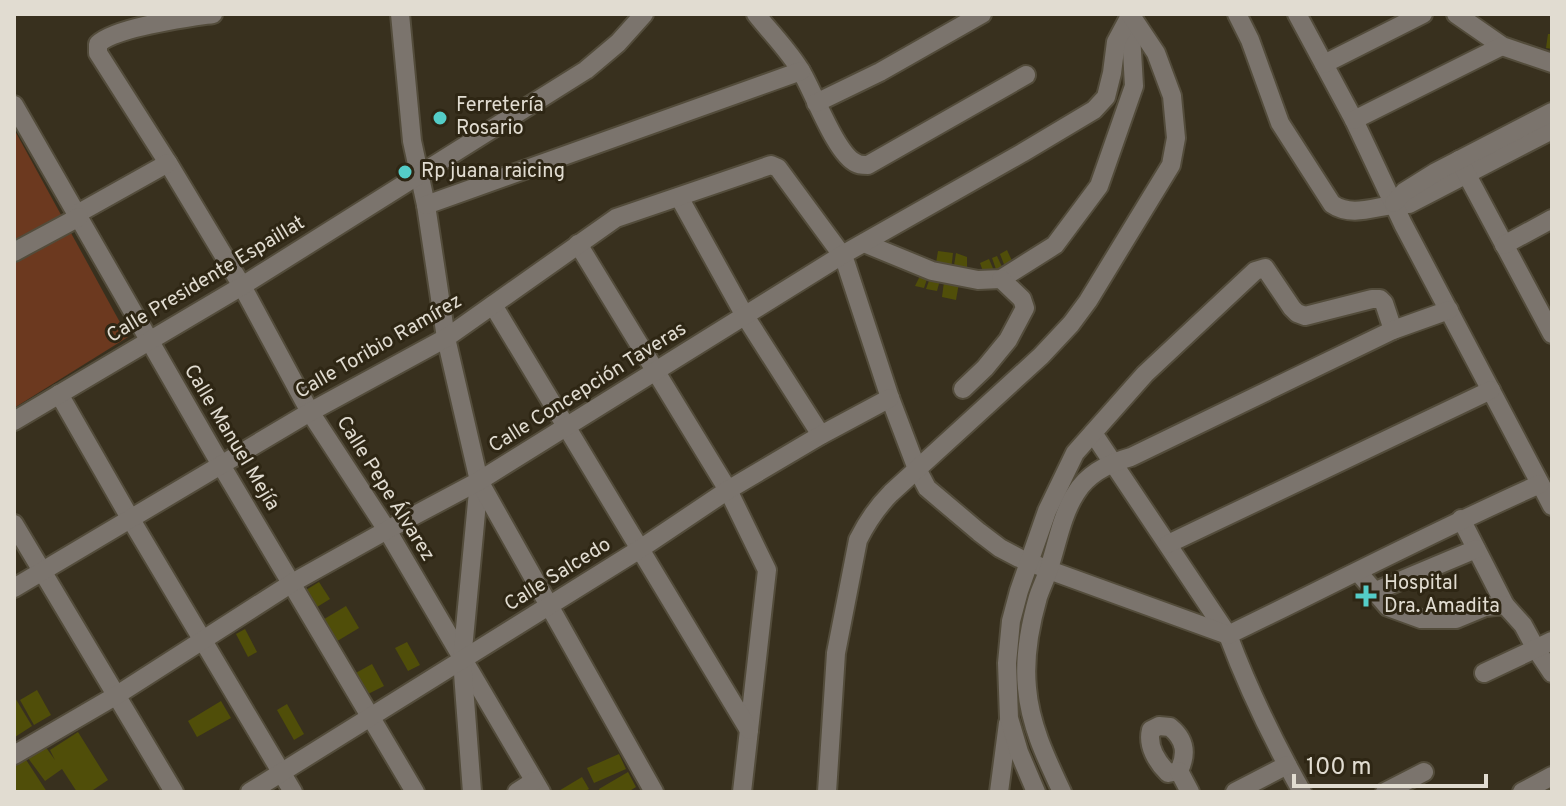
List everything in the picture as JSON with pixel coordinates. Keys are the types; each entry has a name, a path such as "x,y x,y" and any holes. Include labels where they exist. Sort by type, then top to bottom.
{"street":[{"name":"Calle Pepe Álvarez","path":"213,14 155,23 105,38 98,44 98,53 242,286 310,412 387,530 538,786"},
{"path":"400,14 412,141 426,205 446,338 479,481 654,792"},
{"name":"Calle Presidente Espaillat","path":"14,421 242,286 586,70 618,43 644,14"},
{"path":"756,14 801,71 842,150 854,163 868,165 1026,75"},
{"path":"816,103 880,72 982,14"},
{"path":"864,243 932,271 978,280 1001,279 1055,245 1099,186 1134,86 1130,14"},
{"path":"827,792 836,653 858,540 878,506 1041,356 1071,324 1171,165 1176,138 1172,96 1156,53 1130,14"},
{"name":"Calle Concepción Taveras","path":"14,755 117,695 292,583 479,481 842,255 1094,110 1106,97 1116,42 1130,14"},
{"path":"1237,14 1250,40 1280,123 1332,204 1341,211 1364,211 1394,203 1404,192 1552,130"},
{"path":"1297,14 1354,120 1403,224 1551,504"},
{"path":"1324,64 1423,14"},
{"path":"1456,14 1502,46 1552,63"},
{"path":"1354,120 1502,46"},
{"path":"426,205 801,71"},
{"name":"Calle Manuel Mejía","path":"14,105 221,465 415,792"},
{"path":"1463,167 1552,112"},
{"path":"14,252 168,163"},
{"name":"Calle Toribio Ramírez","path":"14,588 310,412 446,338 616,218 774,166 842,255"},
{"path":"1463,167 1552,334"},
{"path":"679,197 745,316 821,435"},
{"path":"1504,245 1552,219"},
{"path":"578,244 728,490 767,570 742,792"},
{"path":"842,255 890,398 927,488 1000,548 1049,570 1228,635 1461,519 1540,484"},
{"path":"999,792 1009,718 1007,663 1011,621 1047,511 1070,461 1093,433 1145,374 1255,271 1265,268 1292,308 1305,316 1380,299 1393,330"},
{"path":"963,389 1008,340 1025,308 1022,299 1001,279"},
{"path":"1534,297 1552,289"},
{"path":"493,305 749,730"},
{"path":"1062,792 1040,744 1032,717 1027,688 1027,656 1038,597 1067,510 1077,491 1092,474 1113,462 1131,457 1393,330 1449,310"},
{"path":"1168,544 1491,390"},
{"path":"59,394 293,792"},
{"name":"Calle Salcedo","path":"250,792 640,549 728,490 890,398"},
{"path":"1093,433 1228,635 1238,662 1302,792"},
{"path":"472,792 462,660 479,481"},
{"path":"1461,519 1505,605 1544,645 1552,673"},
{"path":"14,524 174,792"},
{"path":"1376,591 1476,549"},
{"path":"1358,572 1388,607 1421,619 1456,619 1485,607 1505,605"},
{"path":"1484,673 1544,645"},
{"path":"1009,718 1036,792"},
{"path":"1235,792 1287,765"},
{"path":"1179,771 1190,792"},
{"path":"1385,792 1424,772"},
{"path":"1522,792 1552,776"},
{"path":"517,792 538,786"}],"shaded area":[{"path":"14,129 128,337 14,408"}],"building":[{"path":"1548,34 1552,34 1552,49 1546,48"},
{"path":"1007,250 1013,263 1005,267 1000,254"},
{"path":"938,251 953,253 951,270 935,269"},
{"path":"956,253 967,257 967,273 953,272"},
{"path":"997,256 1003,269 997,272 992,258"},
{"path":"989,259 995,273 985,277 980,263"},
{"path":"920,276 927,279 924,288 915,286"},
{"path":"930,278 940,280 937,291 926,289"},
{"path":"944,282 959,283 956,300 942,297"},
{"path":"319,582 330,599 317,607 306,590"},
{"path":"346,606 359,628 334,643 321,621"},
{"path":"245,629 257,652 248,657 236,634"},
{"path":"407,642 420,665 408,671 395,648"},
{"path":"372,664 384,686 366,695 354,674"},
{"path":"37,690 51,715 34,725 20,700"},
{"path":"14,696 32,726 15,737 14,735"},
{"path":"221,701 231,718 197,737 188,721"},
{"path":"287,704 304,734 294,740 277,710"},
{"path":"78,732 108,780 90,792 77,792 62,769 45,781 25,754 42,742 55,760 50,750"},
{"path":"21,752 47,792 14,792 14,756"},
{"path":"619,754 626,769 594,783 587,768"},
{"path":"628,772 636,787 628,792 600,792 599,789"},
{"path":"582,777 589,789 584,792 557,792"}],"place":[{"name":"Ferretería Rosario","path":"440,118"},
{"name":"Rp juana raicing","path":"405,172"},
{"name":"Hospital Dra. Amadita","path":"1366,596"}]}
